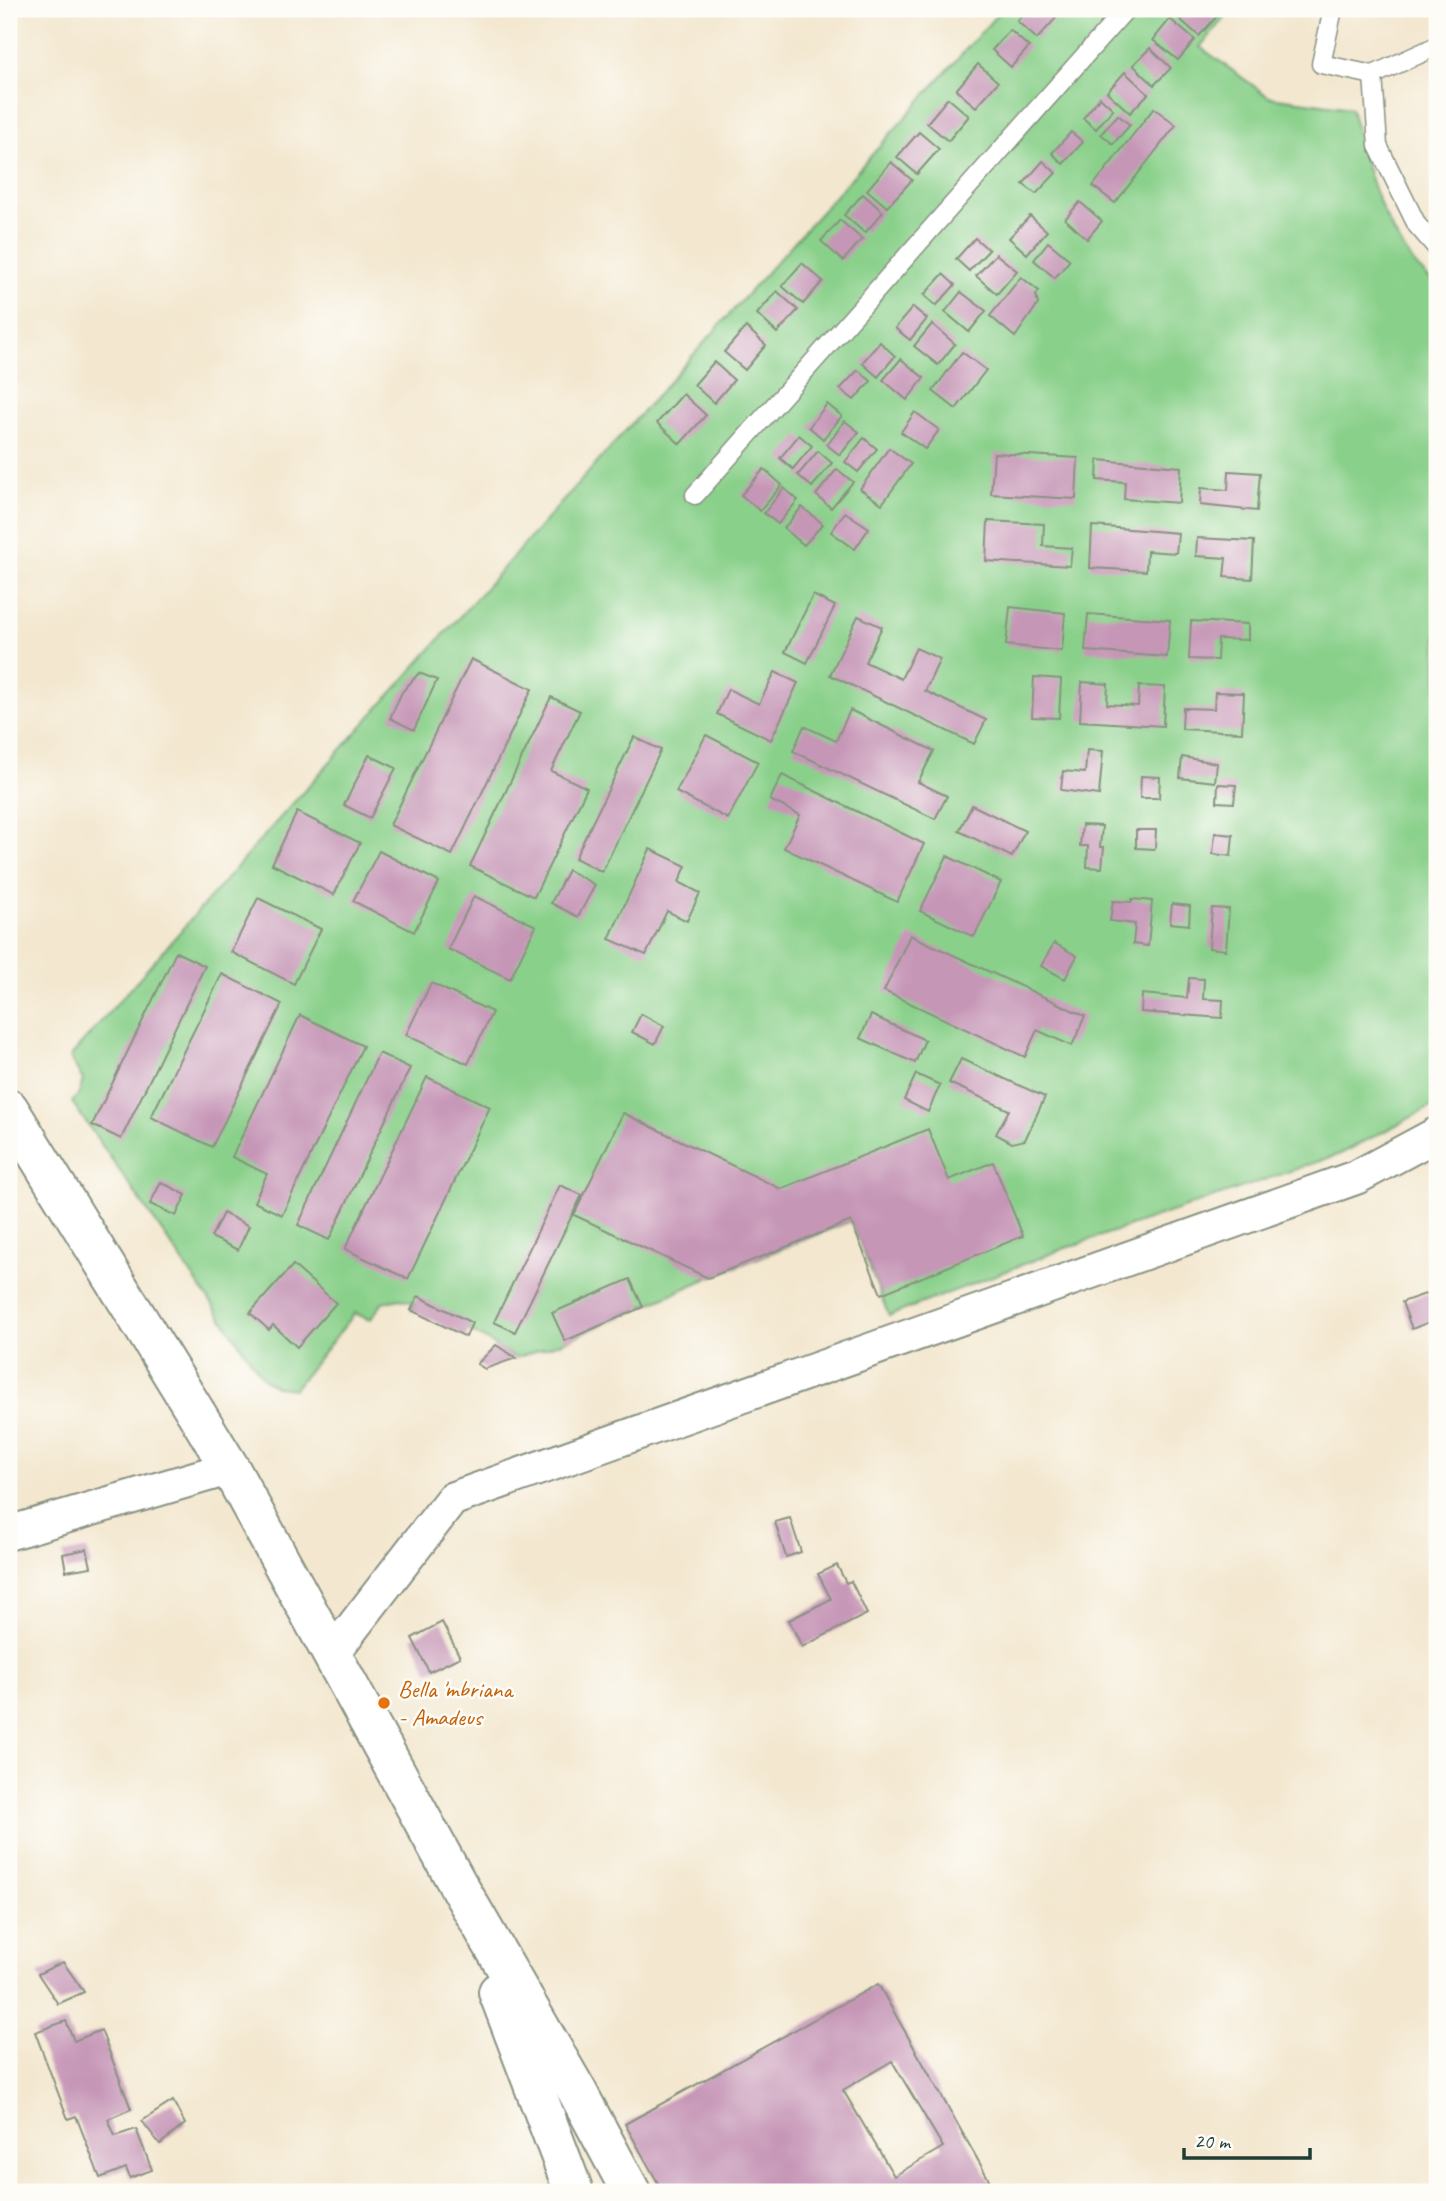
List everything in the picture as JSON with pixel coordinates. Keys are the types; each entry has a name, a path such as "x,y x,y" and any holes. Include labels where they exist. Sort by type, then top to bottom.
{"main road":[{"path":"9,1109 230,1468 458,1885 577,2091 631,2192"},
{"path":"458,1885 574,2192"}],"street":[{"path":"331,1654 452,1499 1357,1177 1437,1134"},
{"path":"9,1533 230,1468"}],"lane":[{"path":"695,495 1126,9"},
{"path":"1333,9 1321,64 1373,75 1437,46"},
{"path":"1373,75 1378,146 1418,225 1437,248"}],"green space":[{"path":"1002,9 1232,9 1200,47 1269,97 1351,108 1367,169 1391,228 1414,263 1437,286 1437,1104 1340,1154 1063,1249 889,1316 851,1221 708,1278 565,1341 516,1358 469,1330 411,1310 414,1303 401,1299 383,1302 370,1320 355,1313 294,1389 277,1387 264,1379 72,1102 79,1094 83,1080 70,1057"}],"building":[{"path":"1028,9 1044,9 1056,18 1037,39 1017,21"},
{"path":"1179,9 1211,9 1218,15 1199,36 1174,14"},
{"path":"1170,19 1195,40 1178,60 1153,40"},
{"path":"1010,30 1029,47 1011,67 992,50"},
{"path":"1150,48 1171,68 1154,85 1133,65"},
{"path":"978,64 998,82 976,107 956,90"},
{"path":"1125,72 1148,94 1130,113 1107,92"},
{"path":"1100,97 1113,109 1096,129 1083,118"},
{"path":"948,98 969,116 948,141 927,123"},
{"path":"1154,108 1176,125 1115,203 1093,186"},
{"path":"1118,115 1130,125 1113,144 1101,134"},
{"path":"919,132 939,149 917,174 897,157"},
{"path":"1071,132 1083,142 1063,164 1052,153"},
{"path":"1043,161 1056,173 1036,194 1023,184"},
{"path":"891,162 912,180 887,207 867,190"},
{"path":"863,194 883,212 865,233 844,215"},
{"path":"1080,202 1102,221 1087,239 1065,219"},
{"path":"1030,216 1047,231 1027,254 1009,238"},
{"path":"840,220 862,239 843,261 821,241"},
{"path":"975,238 989,250 969,271 956,259"},
{"path":"1048,242 1070,260 1055,278 1034,260"},
{"path":"996,254 1017,271 997,294 976,276"},
{"path":"802,263 823,281 803,304 782,286"},
{"path":"943,274 955,285 936,306 924,295"},
{"path":"1021,277 1039,291 1036,295 1038,304 1015,337 990,316"},
{"path":"777,291 798,310 777,333 757,314"},
{"path":"961,292 986,311 969,332 945,312"},
{"path":"913,307 927,319 910,340 895,328"},
{"path":"932,324 955,344 938,365 914,346"},
{"path":"746,327 766,345 745,370 724,352"},
{"path":"880,342 895,356 878,377 862,363"},
{"path":"962,352 986,370 956,409 933,391"},
{"path":"901,359 924,378 907,400 883,380"},
{"path":"714,362 734,380 714,403 694,385"},
{"path":"858,370 871,381 854,400 840,389"},
{"path":"683,394 706,415 680,444 657,423"},
{"path":"827,404 842,416 823,439 809,427"},
{"path":"915,412 939,430 925,449 901,432"},
{"path":"845,421 859,432 840,455 827,445"},
{"path":"799,435 812,446 793,469 780,458"},
{"path":"864,438 877,449 858,472 845,462"},
{"path":"889,448 911,464 882,504 860,489"},
{"path":"818,451 832,463 812,487 798,475"},
{"path":"994,453 1078,458 1076,499 991,494"},
{"path":"1098,460 1181,467 1179,503 1124,499 1125,482 1097,480"},
{"path":"764,469 782,485 760,511 741,495"},
{"path":"837,469 853,482 831,508 816,495"},
{"path":"1229,471 1260,473 1257,511 1200,505 1201,488 1228,490"},
{"path":"784,488 798,500 778,524 764,513"},
{"path":"802,507 823,524 804,545 784,528"},
{"path":"845,512 869,528 855,549 831,532"},
{"path":"988,521 1044,524 1043,546 1072,548 1070,566 986,561"},
{"path":"1092,526 1178,533 1176,553 1147,551 1146,571 1090,568"},
{"path":"1197,538 1254,541 1252,579 1224,577 1226,558 1196,556"},
{"path":"813,595 835,606 807,663 785,652"},
{"path":"1010,607 1065,613 1062,651 1006,645"},
{"path":"1088,614 1170,620 1167,657 1085,651"},
{"path":"858,616 882,627 865,662 901,679 916,648 940,659 925,691 986,720 974,744 830,675"},
{"path":"1191,621 1248,624 1248,640 1218,639 1217,660 1189,659"},
{"path":"471,659 532,689 452,855 390,825"},
{"path":"775,672 798,683 771,740 717,714 728,689 759,704"},
{"path":"419,673 437,680 414,730 390,718 402,692"},
{"path":"1034,677 1061,679 1059,718 1032,717"},
{"path":"1082,682 1108,684 1107,704 1138,706 1139,686 1165,687 1163,726 1080,721"},
{"path":"1215,692 1244,693 1242,732 1182,729 1183,708 1214,709"},
{"path":"551,697 580,711 551,771 587,788 534,897 470,866"},
{"path":"850,710 934,751 918,782 947,796 935,819 793,751 804,726 836,741"},
{"path":"706,735 758,762 728,819 676,792"},
{"path":"634,737 661,750 602,872 575,858"},
{"path":"1087,750 1103,751 1099,795 1061,790 1063,771 1085,773"},
{"path":"369,755 396,768 370,818 344,805"},
{"path":"1182,757 1217,763 1215,782 1180,778"},
{"path":"782,775 924,844 897,902 784,848 800,815 770,800"},
{"path":"1141,776 1160,777 1159,798 1140,798"},
{"path":"1218,784 1236,785 1234,803 1217,802"},
{"path":"972,805 1025,831 1012,857 959,831"},
{"path":"297,812 360,843 334,895 272,864"},
{"path":"1082,825 1102,826 1102,868 1087,867 1088,846 1080,846"},
{"path":"1136,830 1156,830 1155,849 1136,848"},
{"path":"1215,833 1233,835 1231,856 1213,854"},
{"path":"650,849 686,866 679,882 700,893 687,921 667,911 646,955 609,939"},
{"path":"379,851 439,882 414,932 353,901"},
{"path":"947,856 1001,882 974,937 920,911"},
{"path":"568,870 595,885 578,917 551,903"},
{"path":"474,896 536,926 510,979 448,949"},
{"path":"258,898 321,929 294,984 231,952"},
{"path":"1132,899 1152,901 1148,946 1133,944 1135,924 1110,921 1113,901 1132,902"},
{"path":"1172,904 1190,906 1189,925 1170,923"},
{"path":"1212,908 1229,909 1226,950 1209,948"},
{"path":"910,935 1085,1016 1072,1046 1037,1030 1025,1057 884,991"},
{"path":"1054,943 1077,956 1065,979 1041,966"},
{"path":"176,952 205,966 121,1139 92,1125"},
{"path":"222,974 282,1004 212,1147 151,1117"},
{"path":"1189,978 1204,979 1203,999 1223,1000 1222,1018 1141,1012 1142,994 1187,998"},
{"path":"431,983 492,1012 468,1064 406,1035"},
{"path":"641,1014 664,1026 655,1044 632,1032"},
{"path":"300,1015 363,1046 282,1215 254,1202 267,1174 232,1157"},
{"path":"871,1015 925,1040 915,1063 860,1038"},
{"path":"379,1053 410,1068 329,1240 298,1225"},
{"path":"961,1059 1045,1097 1025,1140 1012,1143 996,1134 1009,1110 949,1083"},
{"path":"916,1074 940,1085 928,1112 904,1100"},
{"path":"427,1077 490,1107 408,1279 345,1249"},
{"path":"623,1113 781,1189 928,1129 949,1180 993,1162 1023,1236 881,1294 851,1221 708,1278 574,1215"},
{"path":"161,1182 186,1195 176,1216 150,1204"},
{"path":"560,1185 582,1195 515,1332 494,1322"},
{"path":"223,1213 249,1226 238,1250 211,1237"},
{"path":"293,1265 336,1303 297,1347 273,1325 269,1330 250,1313"},
{"path":"630,1279 643,1307 565,1341 552,1313"},
{"path":"1428,1293 1437,1319 1412,1329 1402,1302"},
{"path":"418,1296 472,1323 466,1337 411,1310"},
{"path":"496,1345 516,1358 485,1369 477,1364"},
{"path":"790,1518 801,1552 786,1557 775,1522"},
{"path":"87,1549 91,1567 66,1571 63,1554"},
{"path":"837,1565 846,1583 851,1581 867,1614 802,1647 789,1620 831,1599 818,1574"},
{"path":"442,1622 460,1657 429,1672 412,1638"},
{"path":"63,1962 84,1992 58,2004 38,1974"},
{"path":"878,1984 996,2192 663,2192 625,2124","holes":["892,2061 943,2147 894,2176 843,2090"]},
{"path":"66,2021 74,2041 101,2030 131,2109 108,2119 115,2136 136,2129 152,2170 130,2178 126,2168 100,2178 76,2116 68,2119 35,2032"},
{"path":"173,2101 185,2124 160,2144 142,2121"}],"place":[{"name":"Bella 'mbriana - Amadeus","path":"384,1703"}]}
